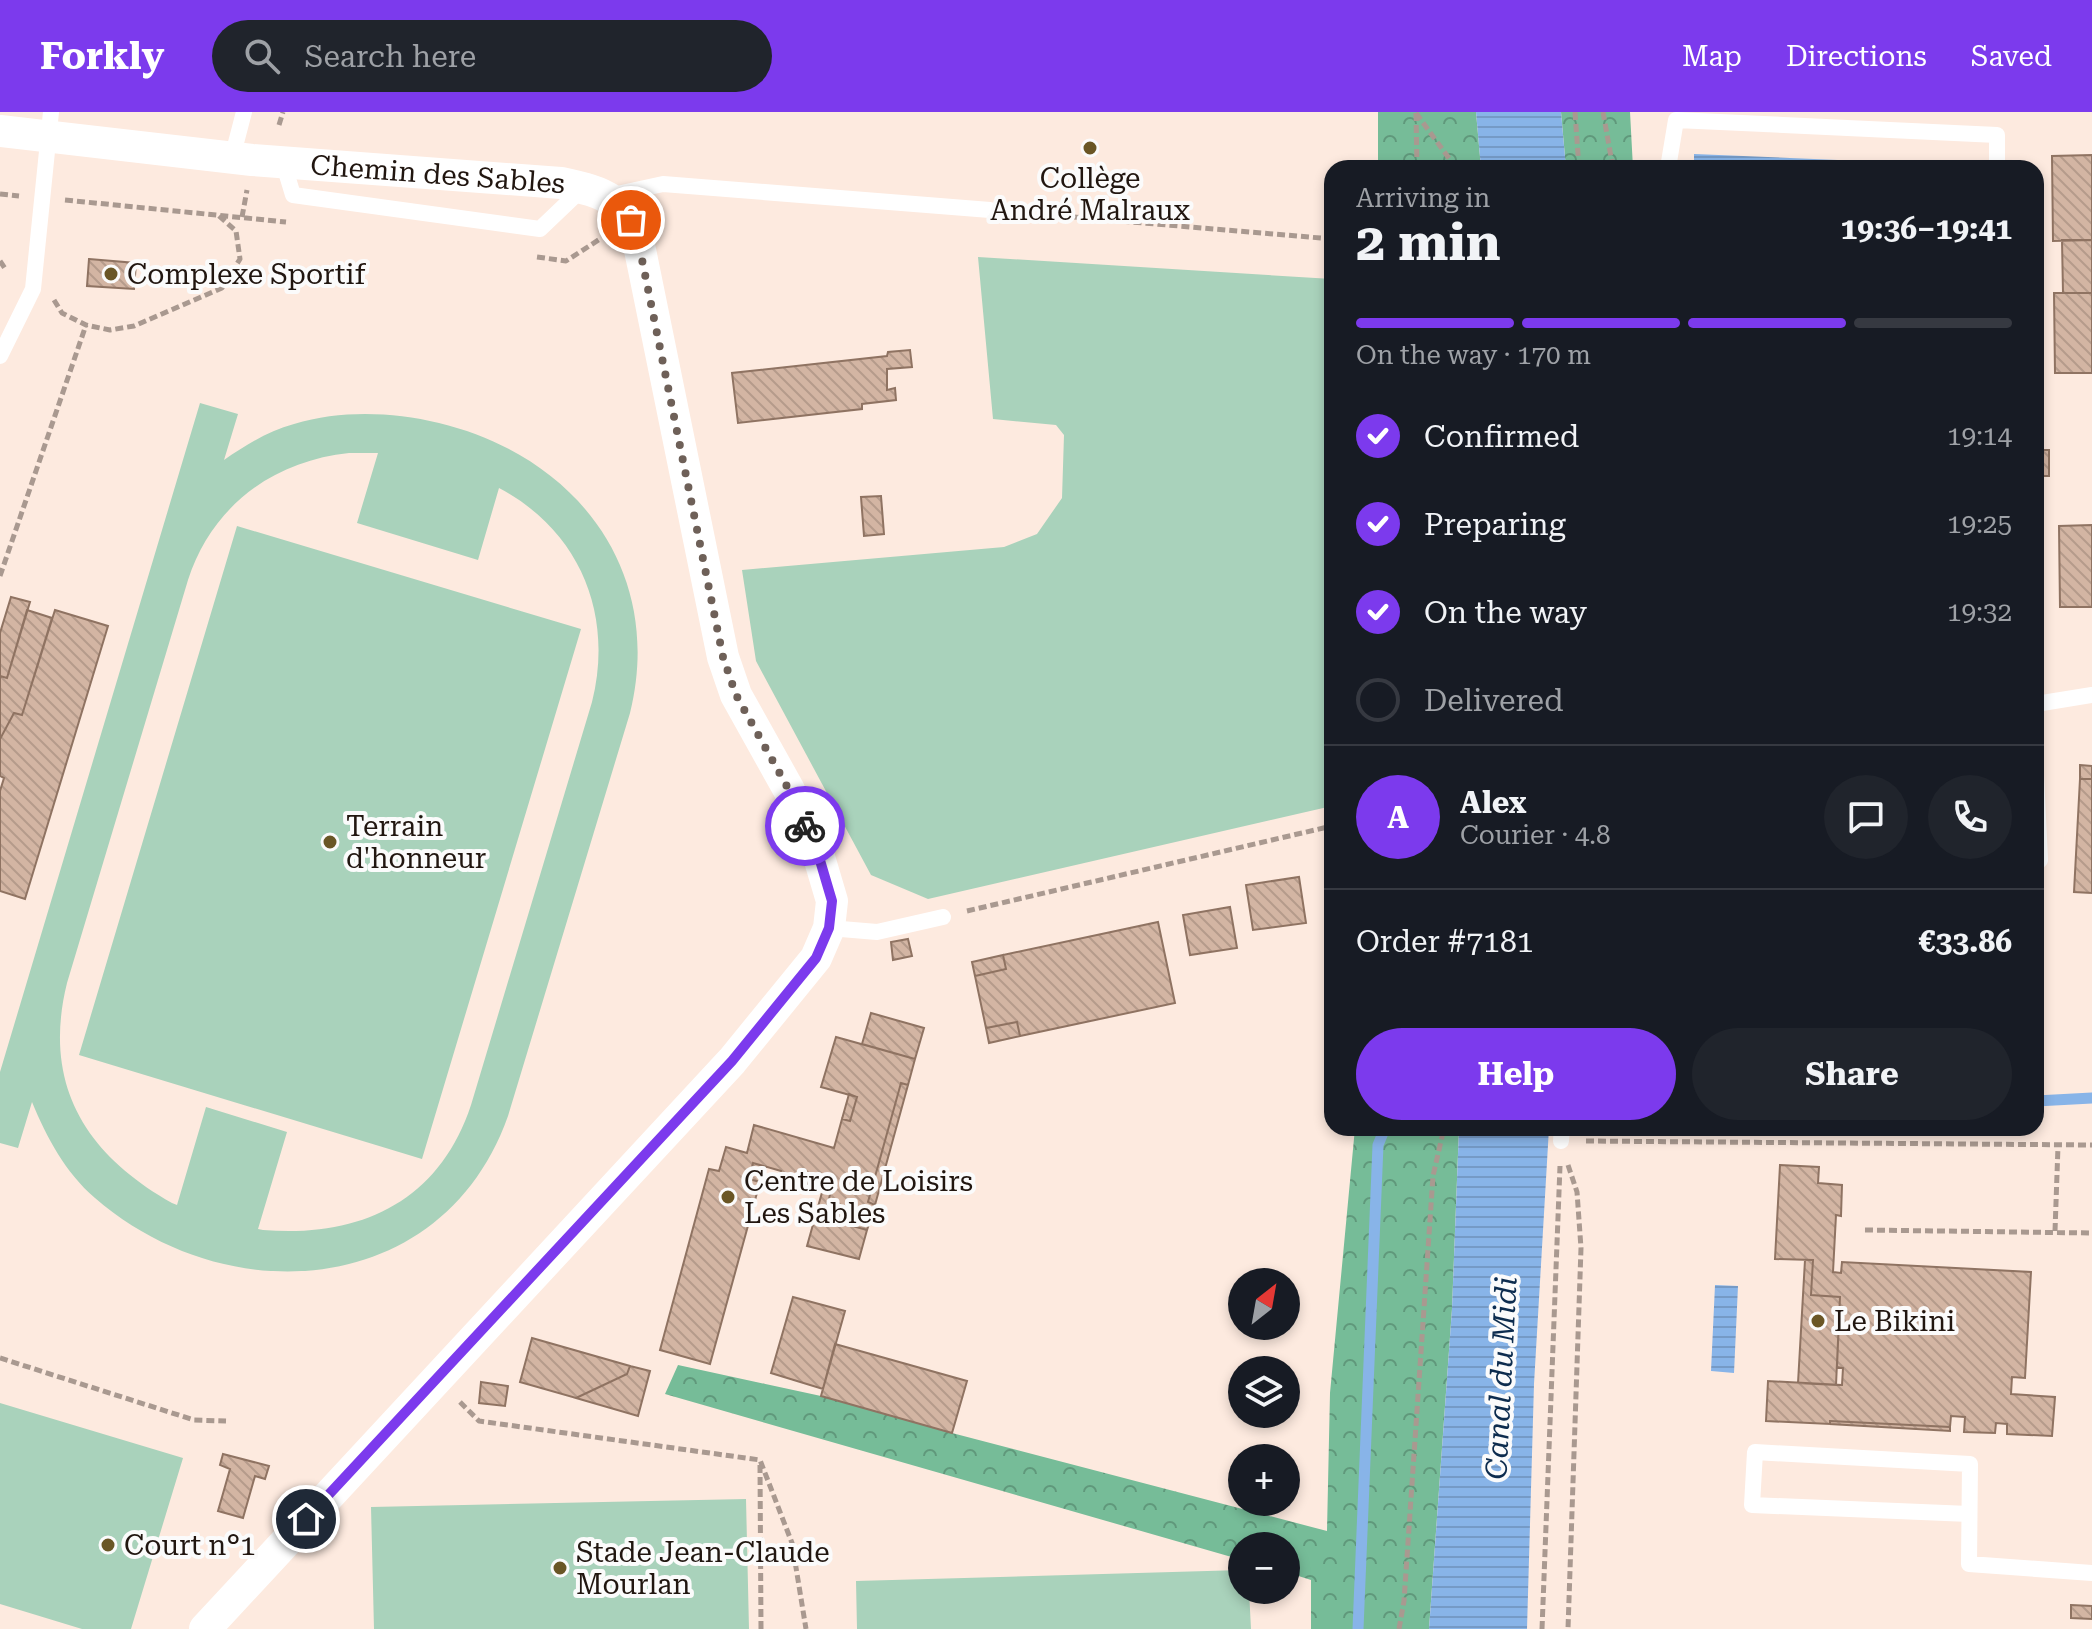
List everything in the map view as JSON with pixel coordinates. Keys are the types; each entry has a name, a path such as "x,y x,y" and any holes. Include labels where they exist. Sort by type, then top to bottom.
{"street":[{"name":"Chemin des Sables","path":"0,131 41,124 81,140 232,158 498,176 561,183 595,192"},
{"path":"205,1629 446,1371 536,1284 674,1133 730,1046 816,958 829,928 832,901 819,857 786,802 736,695 723,657 639,245 631,220 618,205 595,192"}],"lane":[{"path":"232,158 244,112"},
{"path":"1669,160 1676,120 1997,135 1997,160"},
{"path":"0,356 33,289 41,124"},
{"path":"283,162 293,195 540,229 595,192 663,184 990,210"},
{"path":"2044,703 2092,695"},
{"path":"829,928 877,932 943,917"},
{"path":"1969,1514 1752,1505 1755,1452 1970,1464 1969,1564 2092,1573"}],"path":[{"path":"279,125 283,112"},
{"path":"1575,112 1578,160"},
{"path":"1603,112 1612,160"},
{"path":"1416,113 1417,160"},
{"path":"1416,113 1450,160"},
{"path":"59,203 60,188"},
{"path":"0,194 24,196"},
{"path":"990,210 1324,238"},
{"path":"51,294 62,313 86,325 110,330 134,326 222,288 240,259 236,231 217,214"},
{"path":"0,261 6,270"},
{"path":"0,576 86,325"},
{"path":"943,917 1324,828"},
{"path":"1399,1629 1404,1601 1433,1176 1442,1136"},
{"path":"1542,1629 1562,1136"},
{"path":"1563,1136 1577,1192 1581,1248 1568,1629"},
{"path":"1645,1136 2092,1145"},
{"path":"2055,1231 2058,1146"},
{"path":"1865,1230 2092,1233"},
{"path":"0,1358 194,1420 226,1421"},
{"path":"446,1371 456,1399 479,1421 760,1460"},
{"path":"760,1460 761,1629"},
{"path":"760,1460 792,1543 806,1629"}],"green space":[{"path":"1378,112 1476,112 1480,160 1378,160"},
{"path":"1561,112 1630,112 1633,160 1565,160"},
{"path":"978,257 1324,279 1324,808 928,899 871,875 756,661 742,570 1004,547 1037,534 1062,498 1064,435 1056,425 993,419"},
{"path":"200,403 238,414 224,460 266,435 294,424 330,416 385,415 439,423 488,439 532,462 569,492 599,527 621,568 634,612 637,661 630,713 508,1116 477,1176 435,1221 385,1252 328,1268 268,1271 207,1260 149,1235 95,1198 58,1154 32,1102 18,1148 0,1143 0,1072","holes":["349,453 378,453 357,523 478,560 499,488 527,506 551,527 570,551 594,607 598,669 592,702 471,1105 457,1139 439,1167 417,1189 391,1207 363,1220 332,1227 298,1231 263,1230 258,1229 287,1132 206,1107 177,1205 172,1203 141,1184 115,1162 94,1138 78,1112 66,1084 61,1053 61,1019 67,983 188,580 199,554 229,509 271,477 321,458"]},
{"name":"Terrain d'honneur","path":"237,526 581,629 422,1159 79,1055"},
{"path":"1354,1136 1459,1136 1452,1309 1429,1629 1311,1629 1311,1580 1300,1576 1300,1532 1228,1532 1228,1556 665,1394 678,1365 821,1396 1228,1505 1228,1516 1270,1516 1327,1531 1330,1393"},
{"path":"0,1403 183,1458 131,1629 82,1629 0,1604"},
{"name":"Stade Jean-Claude Mourlan","path":"746,1499 749,1629 374,1629 371,1507"},
{"path":"1228,1570 1228,1604 1250,1604 1251,1629 857,1629 856,1581"}],"water":[{"path":"1476,112 1561,112 1565,160 1480,160"},
{"path":"1694,154 1838,160 1694,160"},
{"name":"Canal du Midi","path":"1459,1136 1549,1136 1534,1384 1527,1629 1429,1629 1452,1309"},
{"path":"1715,1285 1738,1286 1734,1373 1711,1371"}],"building":[{"path":"2092,155 2092,240 2053,241 2052,156"},
{"path":"2062,240 2092,240 2092,293 2063,293"},
{"name":"Complexe Sportif","path":"89,259 136,263 134,289 87,286"},
{"path":"2054,293 2092,293 2092,373 2055,373"},
{"path":"910,350 912,367 887,369 887,390 895,388 896,400 862,404 862,409 738,423 732,373 887,356 888,352"},
{"path":"2044,450 2049,450 2049,476 2044,476"},
{"path":"881,496 884,534 864,536 861,497"},
{"path":"2092,525 2092,607 2060,607 2059,526"},
{"path":"11,597 30,602 7,678 0,676 0,633"},
{"path":"27,610 52,618 22,715 14,713 0,739 0,676 7,678"},
{"path":"55,610 108,626 25,899 0,891 0,791 4,778 0,776 0,739 14,713 22,715"},
{"path":"2080,765 2092,766 2092,779 2080,779"},
{"path":"2080,779 2092,779 2092,893 2074,892"},
{"path":"1299,877 1306,923 1253,930 1246,885"},
{"path":"1230,907 1237,948 1190,955 1183,915"},
{"path":"1158,922 1175,1003 1020,1036 1017,1022 986,1028 975,976 1006,969 1003,955"},
{"path":"908,939 912,956 893,960 891,942"},
{"path":"1003,955 1006,969 975,976 972,962"},
{"path":"871,1013 924,1028 915,1059 862,1044"},
{"path":"1017,1022 1020,1036 989,1043 986,1028"},
{"name":"Centre de Loisirs Les Sables","path":"836,1037 915,1059 908,1085 901,1083 868,1202 875,1205 867,1230 824,1218 831,1191 779,1176 781,1171 753,1163 749,1179 760,1182 710,1364 660,1350 709,1169 719,1171 726,1147 747,1153 754,1125 834,1148 842,1119 850,1121 857,1097 821,1087"},
{"path":"901,1083 908,1085 875,1205 868,1202"},
{"path":"849,1094 857,1097 850,1121 842,1119"},
{"path":"753,1163 763,1166 760,1182 749,1179"},
{"path":"1780,1165 1819,1167 1818,1183 1842,1185 1841,1216 1836,1215 1833,1272 1841,1273 1842,1262 2031,1272 2025,1378 2012,1377 2011,1394 2055,1397 2052,1436 2007,1434 2007,1424 1996,1423 1995,1433 1964,1432 1965,1417 1951,1416 1950,1427 1766,1421 1768,1381 1842,1385 1843,1368 1837,1367 1840,1297 1811,1295 1813,1260 1775,1259"},
{"path":"823,1189 831,1191 824,1218 867,1230 859,1259 807,1246"},
{"path":"1805,1260 1813,1260 1811,1295 1840,1297 1836,1385 1798,1383"},
{"path":"793,1297 845,1311 823,1389 771,1373"},
{"path":"532,1338 630,1366 627,1374 576,1398 520,1382"},
{"path":"835,1344 967,1381 952,1433 821,1396"},
{"path":"630,1366 650,1371 638,1416 576,1398 627,1374"},
{"path":"481,1382 508,1386 505,1406 479,1403"},
{"path":"1830,1421 1950,1427 1950,1431 1830,1424"},
{"path":"223,1454 269,1466 265,1479 255,1476 243,1518 218,1511 230,1469 220,1465"},
{"path":"2071,1605 2092,1606 2092,1619 2071,1618"}],"waterway":[{"path":"2044,1101 2092,1098"},
{"path":"1358,1629 1378,1145 1382,1136"}],"way so far":[{"path":"631,220 639,245 723,657 736,695 789,790 805,826"}],"place":[{"name":"Collège André Malraux","path":"1090,148"},
{"name":"Complexe Sportif","path":"111,274"},
{"name":"Terrain d'honneur","path":"330,842"},
{"name":"Centre de Loisirs Les Sables","path":"728,1197"},
{"name":"Le Bikini","path":"1818,1321"},
{"name":"Court n°1","path":"108,1545"},
{"name":"Stade Jean-Claude Mourlan","path":"560,1568"}],"route":[{"path":"306,1519 732,1061 816,958 829,928 832,901 819,857 805,826"}]}
